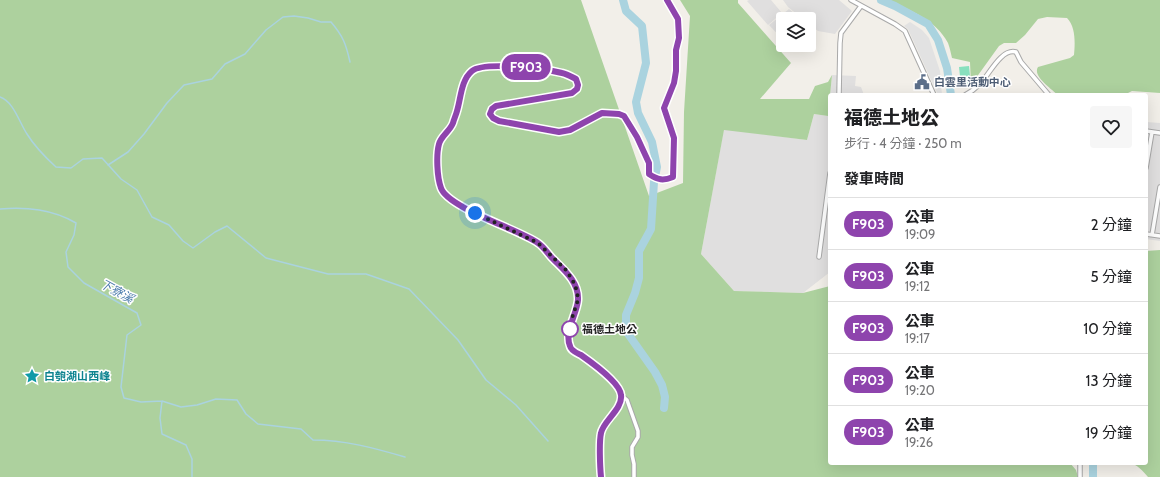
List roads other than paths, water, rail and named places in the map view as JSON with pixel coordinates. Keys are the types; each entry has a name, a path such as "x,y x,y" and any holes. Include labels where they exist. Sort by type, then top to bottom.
{"street":[{"path":"600,477 601,432 620,404 621,395 618,387 608,377 570,348 568,342 572,318 578,300 577,291 573,281 566,270 538,243 462,206 444,194 437,176 439,144 451,127 457,112 462,89 466,79 472,71 479,67 517,66 563,73 576,79 578,85 577,89 572,93 496,106 492,109 490,114 493,118 499,121 559,132 570,130 602,113 619,114 624,116 637,137 649,163 649,174 661,180 673,177 674,138 664,108 675,77 676,50 679,38 678,19 667,0"},
{"path":"851,0 896,24 905,31 933,93"},
{"path":"839,93 841,33 862,6"},
{"path":"969,93 981,83 1003,55 1012,51 1016,52 1021,62 1047,93"},
{"path":"1148,131 1160,133"},
{"path":"1148,156 1152,132"},
{"path":"1152,235 1160,187"},
{"path":"819,257 828,188"},
{"path":"1148,234 1160,236"},
{"path":"621,395 627,400 638,431 638,437 632,447 634,477"},
{"path":"1080,465 1080,477"}],"waterway":[{"path":"623,0 626,11 642,26 646,63 636,102 638,113 652,142 657,167 654,182 651,229 639,251 639,278 626,315 626,331 655,372 662,385 665,397 664,408"},
{"path":"881,0 928,24 938,40 947,68 951,93"},
{"path":"108,165 128,152 144,134 167,103 184,85 212,79 225,64 245,54 266,30 283,17 294,16 321,22 331,22 344,40 350,62"},
{"path":"0,97 9,103 33,143 56,167 71,168 83,159 102,158 121,179 137,190 152,217 169,225 183,241 193,248 215,232 227,226 266,258 328,274 366,274 409,289 458,340 486,380 516,405 548,441"},
{"name":"下寮溪","path":"0,209 20,208 39,210 67,218 76,223 74,235 66,252 68,267 84,283 137,313 141,325 127,335 121,387 124,398 141,402 162,401 181,407 197,405 216,399 237,400 246,414 258,424 301,429 313,440 348,443 405,457"},
{"name":"下寮溪","path":"162,401 160,418 162,434 186,445 192,459 192,477"},
{"path":"1093,465 1093,477"}],"place":[{"name":"白雲里活動中心","path":"922,82"},
{"name":"福德土地公","path":"570,329"},
{"name":"白匏湖山西峰","path":"32,376"}]}
